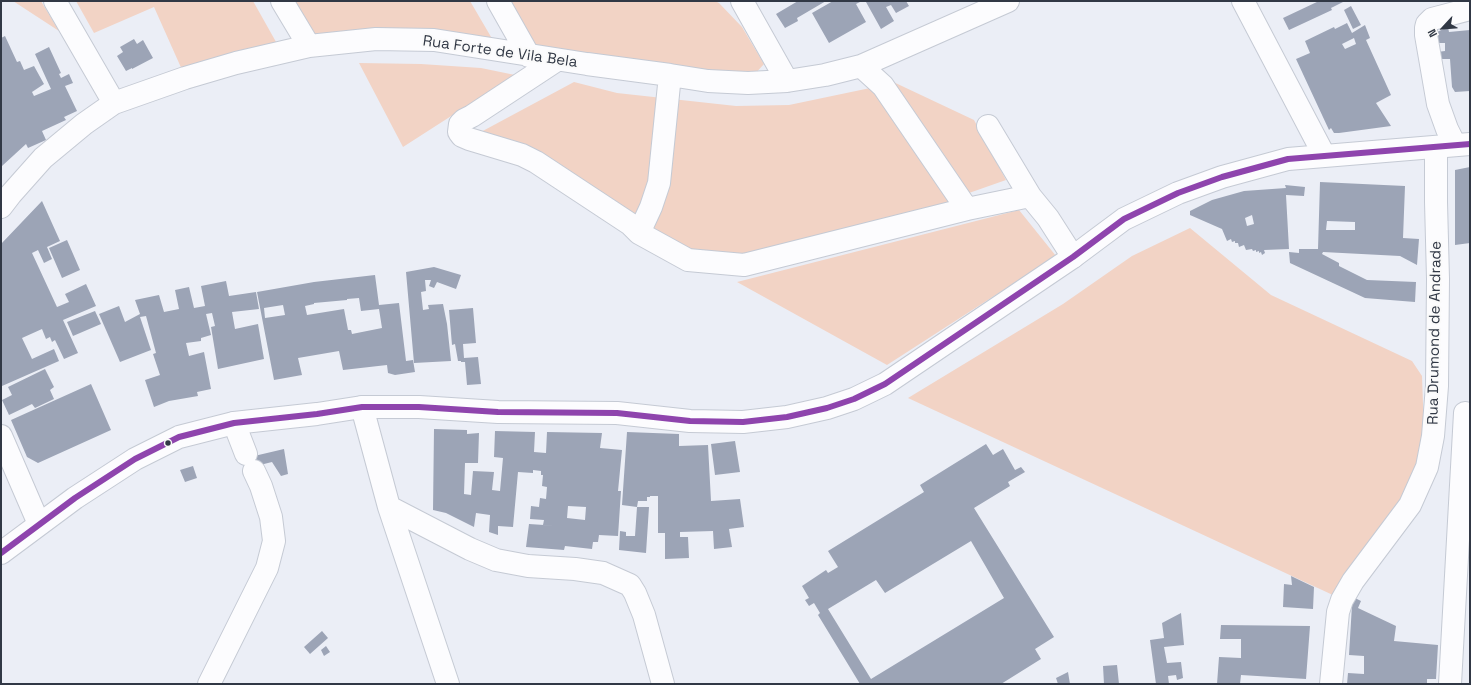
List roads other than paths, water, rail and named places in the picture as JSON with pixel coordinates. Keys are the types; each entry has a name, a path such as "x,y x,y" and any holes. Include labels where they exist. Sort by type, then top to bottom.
{"street":[{"path":"55,1 114,103"},
{"path":"282,1 309,46"},
{"path":"498,1 529,56"},
{"path":"742,1 787,81"},
{"path":"1243,1 1324,155"},
{"name":"Rua Forte de Vila Bela","path":"1,207 43,158 84,124 114,103 185,78 236,63 309,46 376,40 434,40 529,56 708,81 748,83 787,81 825,75 861,66 1000,3"},
{"path":"1,553 75,498 135,459 179,437 234,423 317,414 362,407 419,407 498,412 617,413 698,421 743,422 787,417 827,408 854,399 885,384 1073,258 1124,219 1178,193 1222,177 1288,159 1454,146 1438,104 1426,28 1427,24 1432,19 1470,9"},
{"path":"556,60 464,120 460,124 459,132 462,136 469,139 522,155 536,162 630,224 639,233 688,260 744,265 967,209 1030,196"},
{"path":"861,66 883,86 967,209"},
{"path":"639,233 651,207 659,183 670,75"},
{"path":"988,126 1030,196 1048,218 1073,258"},
{"name":"Rua Drumond de Andrade","path":"1331,684 1338,612 1342,600 1353,581 1410,504 1426,468 1433,436 1437,386 1438,279 1436,202 1454,146"},
{"path":"1437,386 1468,417 1450,684"},
{"path":"362,407 389,507 448,684"},
{"path":"209,684 266,568 274,541 271,517 261,486 234,423"},
{"path":"1,436 39,524"},
{"path":"389,507 470,549 496,560 528,566 575,569 603,573 630,585 644,615 663,684"}]}
